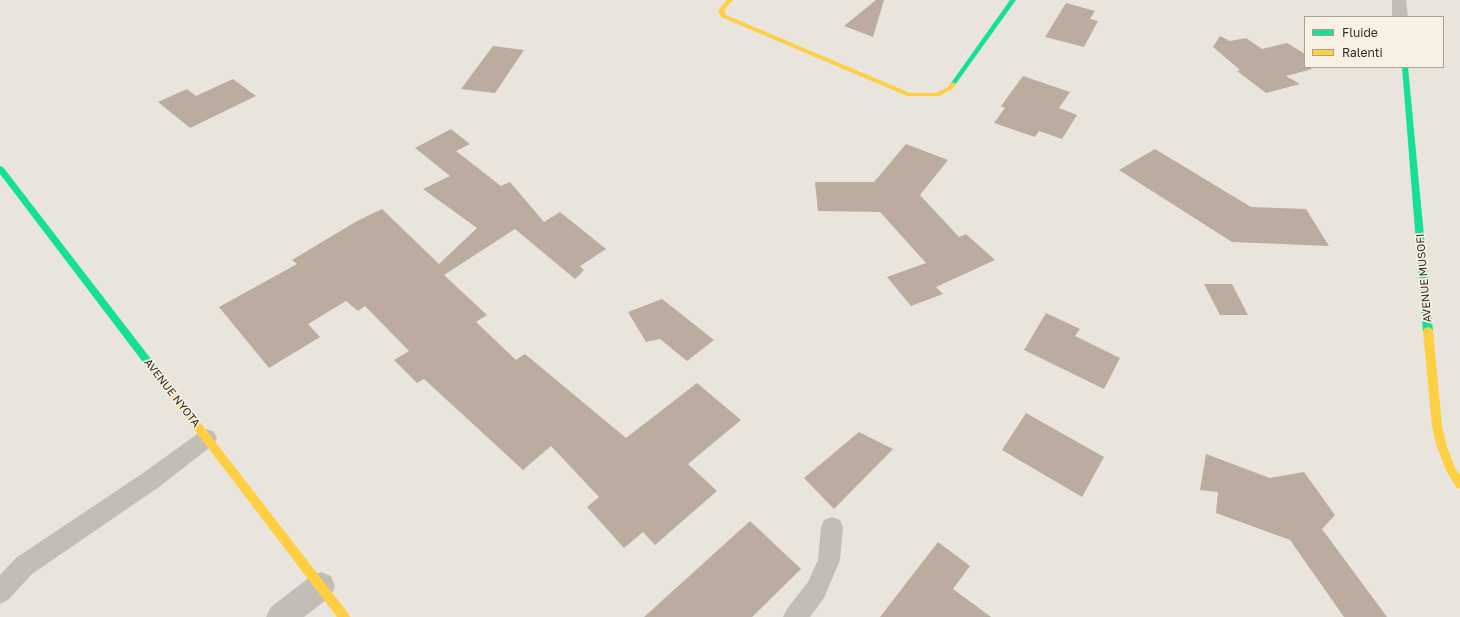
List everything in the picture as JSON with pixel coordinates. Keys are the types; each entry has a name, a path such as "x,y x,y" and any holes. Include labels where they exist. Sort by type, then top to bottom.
{"street":[{"path":"730,0 721,10 723,16 729,19 909,95 927,96 937,95 950,88 1013,0"},
{"path":"1399,0 1400,16"},
{"name":"AVENUE MUSOFI","path":"1405,68 1437,426 1441,444 1451,470 1460,484"},
{"name":"AVENUE NYOTA","path":"0,169 344,617"},
{"path":"281,617 321,586"}],"lane":[{"path":"0,592 24,566 151,480 207,438"},
{"path":"795,617 816,590 829,560 832,526"}],"building":[{"path":"876,0 884,0 873,37 844,26"},
{"path":"1066,3 1095,11 1090,19 1098,21 1084,47 1045,37"},
{"path":"1220,36 1230,41 1246,38 1262,49 1287,43 1304,53 1304,68 1312,69 1286,76 1300,84 1266,93 1237,71 1240,70 1213,47"},
{"path":"493,46 524,50 495,93 461,89"},
{"path":"1023,76 1070,92 1059,108 1077,115 1062,139 1039,131 1035,137 994,123 1005,108 1001,106"},
{"path":"233,79 256,96 190,128 158,102 187,89 196,96"},
{"path":"451,129 470,144 456,151 501,186 510,182 544,222 560,212 606,249 580,266 584,270 575,279 515,229 444,275 487,315 476,322 516,360 525,354 626,438 697,383 741,420 688,464 717,491 655,545 643,532 624,548 587,507 599,497 551,446 523,470 424,379 417,383 394,360 409,351 365,306 358,311 346,301 308,324 320,337 269,368 219,307 297,264 292,260 357,221 382,209 439,264 477,228 423,189 450,176 415,148"},
{"path":"906,144 948,160 920,195 959,237 966,234 995,260 936,287 943,294 911,306 887,277 926,263 880,212 818,211 815,182 874,182"},
{"path":"1155,149 1251,207 1306,209 1329,246 1232,242 1119,170"},
{"path":"1204,284 1232,284 1248,315 1220,315"},
{"path":"662,299 714,340 687,361 660,339 646,342 628,312"},
{"path":"1046,313 1080,329 1075,336 1120,358 1104,389 1024,350"},
{"path":"1026,413 1104,457 1082,497 1002,450"},
{"path":"859,432 893,449 834,509 804,478"},
{"path":"1206,454 1270,478 1304,472 1335,515 1322,529 1387,617 1344,617 1290,540 1216,513 1218,492 1200,490"},
{"path":"750,521 801,569 752,617 644,617"},
{"path":"938,542 970,566 953,589 991,617 880,617"}],"traffic: fast":[{"path":"953,84 1013,0"},
{"path":"1405,68 1428,331"},
{"path":"0,169 158,375"}],"traffic: slow":[{"path":"730,0 721,10 723,16 909,95 937,95 950,88 953,84"},
{"path":"1428,331 1437,426 1441,444 1451,470 1460,484"},
{"path":"158,375 344,617"}]}
